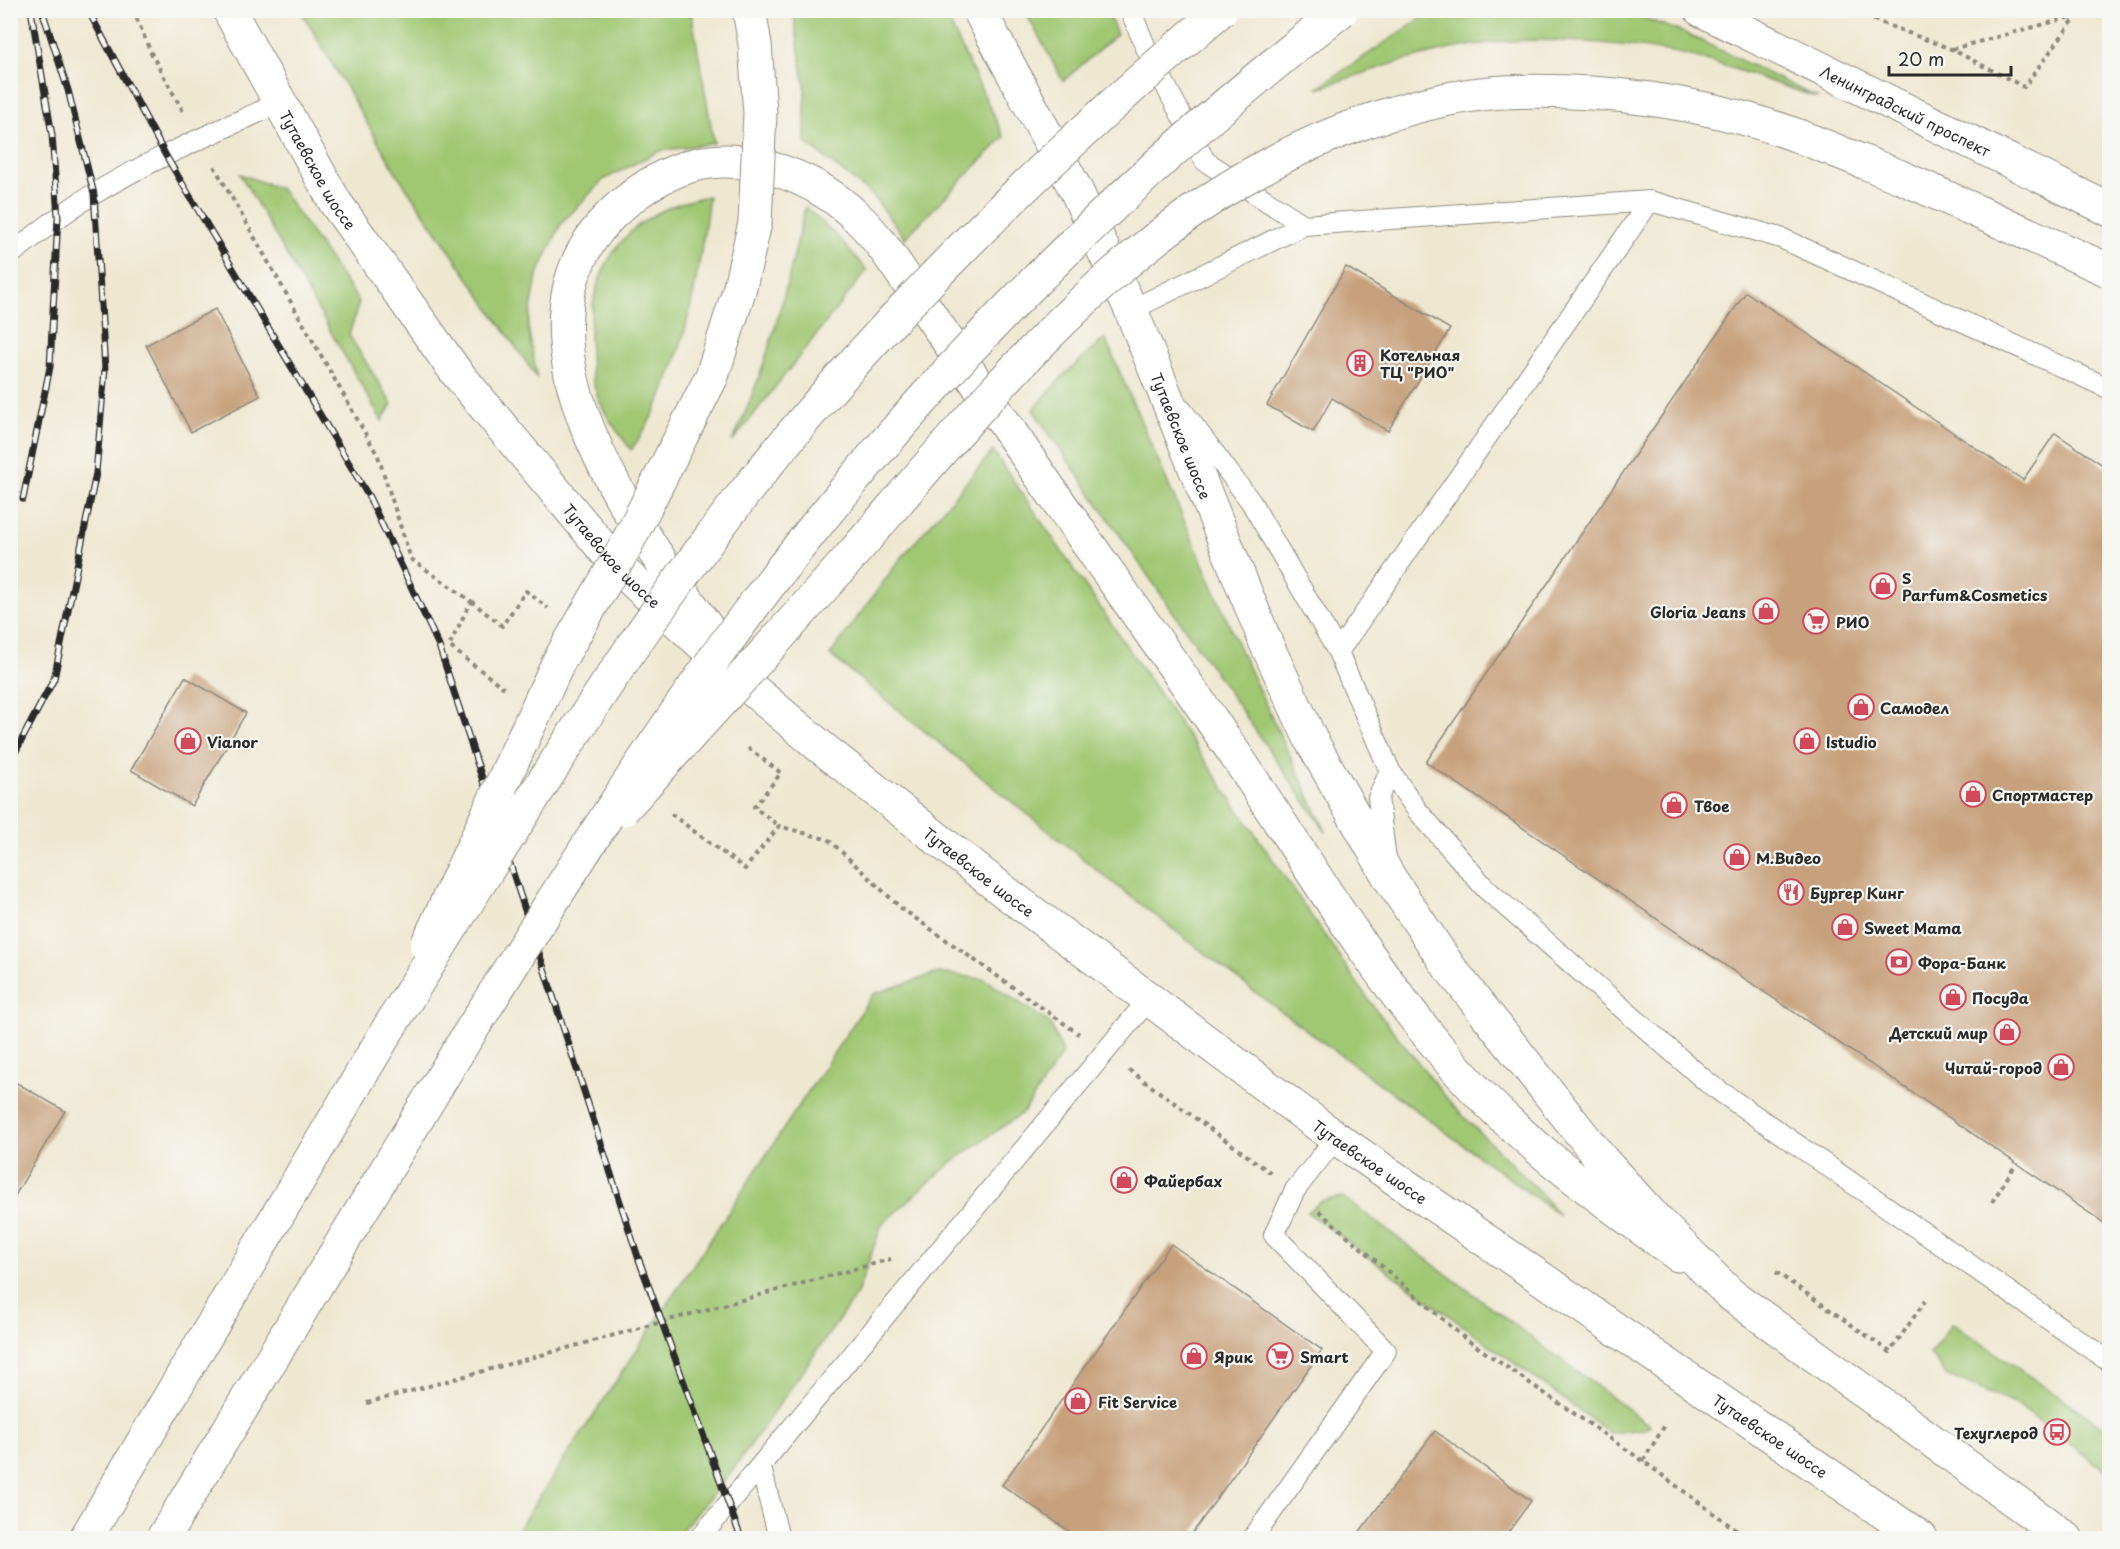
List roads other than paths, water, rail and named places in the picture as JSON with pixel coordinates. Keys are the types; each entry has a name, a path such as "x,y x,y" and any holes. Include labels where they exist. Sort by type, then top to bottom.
{"main road":[{"name":"Тутаевское шоссе","path":"229,10 335,202 456,372 622,571 747,685 822,748 1005,892 1336,1138 1921,1539"},
{"path":"390,1026 559,661 624,549 712,376 739,291 755,223 760,113 754,44 748,10"},
{"name":"Тутаевское шоссе","path":"979,10 1076,190 1131,310 1266,643 1306,729 1389,877 1449,967 1588,1142 1659,1223 1730,1294 2066,1539"},
{"path":"86,1539 390,1026 573,735 660,606 743,495 846,372 946,263 1034,176 1129,89 1221,10"},
{"path":"163,1539 576,862 720,651 801,544 920,402 994,320 1161,161 1278,60 1342,10"},
{"name":"Ленинградский проспект","path":"1701,10 2109,210"},
{"path":"576,862 817,595 1000,383 1137,251 1208,199 1270,162 1317,138 1416,105 1501,92 1597,92 1694,106 1789,133 1903,178 2109,271"},
{"path":"747,685 656,555 595,445 575,396 564,339 568,293 582,254 610,214 644,186 684,167 726,160 762,165 799,176 831,196 863,223 895,265 1023,452 1172,661 1397,995 1440,1051 1490,1106 1558,1167 1730,1294"}],"lane":[{"path":"1130,10 1147,50 1205,161 1304,225"},
{"path":"10,255 58,217 94,194 199,140 279,103"},
{"path":"1131,310 1304,225 1650,201 1782,238 2109,389"},
{"path":"1338,652 1650,201"},
{"path":"1156,374 1251,502 1338,652 1390,771 1418,810 1486,889 1708,1083 2109,1362"},
{"path":"1389,877 1378,798 1390,771"},
{"path":"700,1539 1149,999"},
{"path":"1253,1539 1386,1351 1274,1235 1295,1190 1336,1138"},
{"path":"761,1468 779,1539"}],"railway":[{"path":"23,499 50,367 58,217 52,135 31,10"},
{"path":"10,762 54,679 96,473 105,369 94,194 68,90 42,10"},
{"path":"88,10 166,156 369,497 439,646 639,1260 741,1538"}],"place":[{"name":"Котельная ТЦ \"РИО\"","path":"1360,363"},
{"name":"S Parfum&Cosmetics","path":"1883,586"},
{"name":"Gloria Jeans","path":"1766,611"},
{"name":"РИО","path":"1816,621"},
{"name":"Самодел","path":"1861,707"},
{"name":"Vianor","path":"188,741"},
{"name":"Istudio","path":"1807,741"},
{"name":"Спортмастер","path":"1973,794"},
{"name":"Твое","path":"1674,805"},
{"name":"М.Видео","path":"1737,857"},
{"name":"Бургер Кинг","path":"1791,892"},
{"name":"Sweet Mama","path":"1845,927"},
{"name":"Фора-Банк","path":"1899,962"},
{"name":"Посуда","path":"1953,997"},
{"name":"Детский мир","path":"2007,1032"},
{"name":"Читай-город","path":"2061,1067"},
{"name":"Файербах","path":"1124,1180"},
{"name":"Ярик","path":"1194,1356"},
{"name":"Smart","path":"1280,1356"},
{"name":"Fit Service","path":"1078,1401"},
{"name":"Техуглерод","path":"2057,1432"}]}
